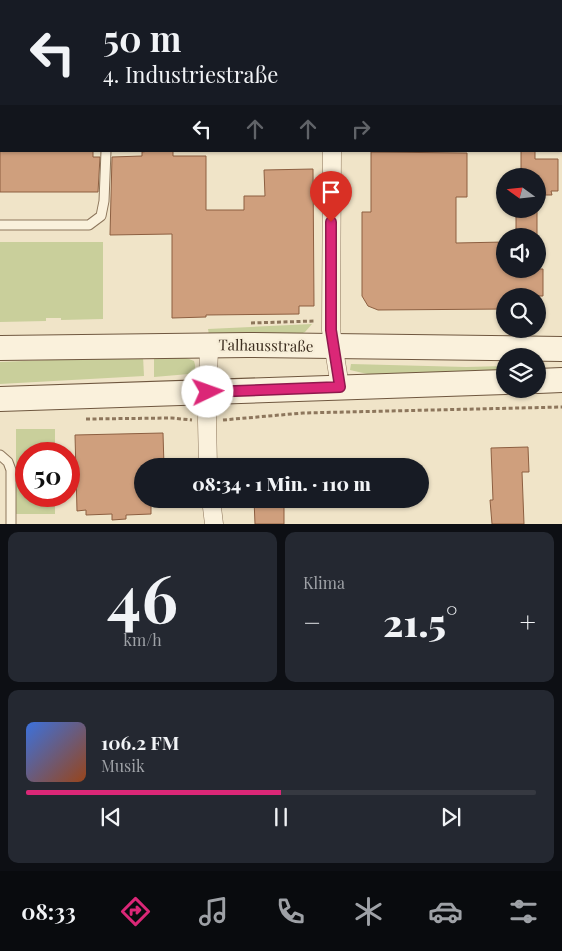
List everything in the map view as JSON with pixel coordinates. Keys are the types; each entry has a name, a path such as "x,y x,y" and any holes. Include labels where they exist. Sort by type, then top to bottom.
{"main road":[{"name":"Talhausstraße","path":"0,348 209,345 562,349"},
{"path":"546,380 562,380"},
{"path":"0,398 496,382"}],"street":[{"path":"332,152 330,308 340,387"},
{"path":"208,458 209,345"},
{"path":"213,508 214,524"}],"lane":[{"path":"0,225 89,225 101,216 104,201 106,152"},
{"path":"0,455 8,462 10,470 11,524"}],"path":[{"path":"86,418 172,418 207,421 304,413 562,407"}],"green space":[{"path":"0,242 103,242 103,319 61,320 61,318 46,318 46,321 0,322"},
{"path":"312,324 305,332 298,335 209,335 208,329"},
{"path":"154,355 189,359 194,361 195,369 189,374 154,377"},
{"path":"143,356 144,376 0,384 0,362"},
{"path":"351,364 496,366 496,370 376,376 350,370"},
{"path":"16,429 55,429 55,442 16,442"},
{"path":"16,507 55,507 55,514 16,514"}],"building":[{"path":"0,152 93,152 93,157 100,157 98,192 0,192"},
{"path":"142,152 173,152 173,156 206,156 206,210 244,210 244,196 265,196 264,170 313,169 314,306 299,306 299,314 206,315 206,317 172,318 172,234 110,235 112,157 142,156"},
{"path":"371,152 467,153 467,197 456,197 456,243 496,242 496,278 543,278 543,288 496,288 496,309 378,310 368,306 362,296 362,212 371,212"},
{"path":"521,152 535,152 535,159 558,159 558,191 551,191 552,195 546,195 546,168 521,168"},
{"path":"516,218 537,218 537,228 516,228"},
{"path":"163,433 164,458 134,458 134,508 151,508 151,514 126,515 126,519 112,520 112,514 86,515 86,510 77,511 77,507 80,507 80,442 75,442 75,435"},
{"path":"528,447 529,472 522,472 524,524 492,524 490,500 493,500 491,448"},
{"path":"254,508 284,508 284,524 255,524"}],"route":[{"path":"208,392 340,387 331,330 331,222"}]}
